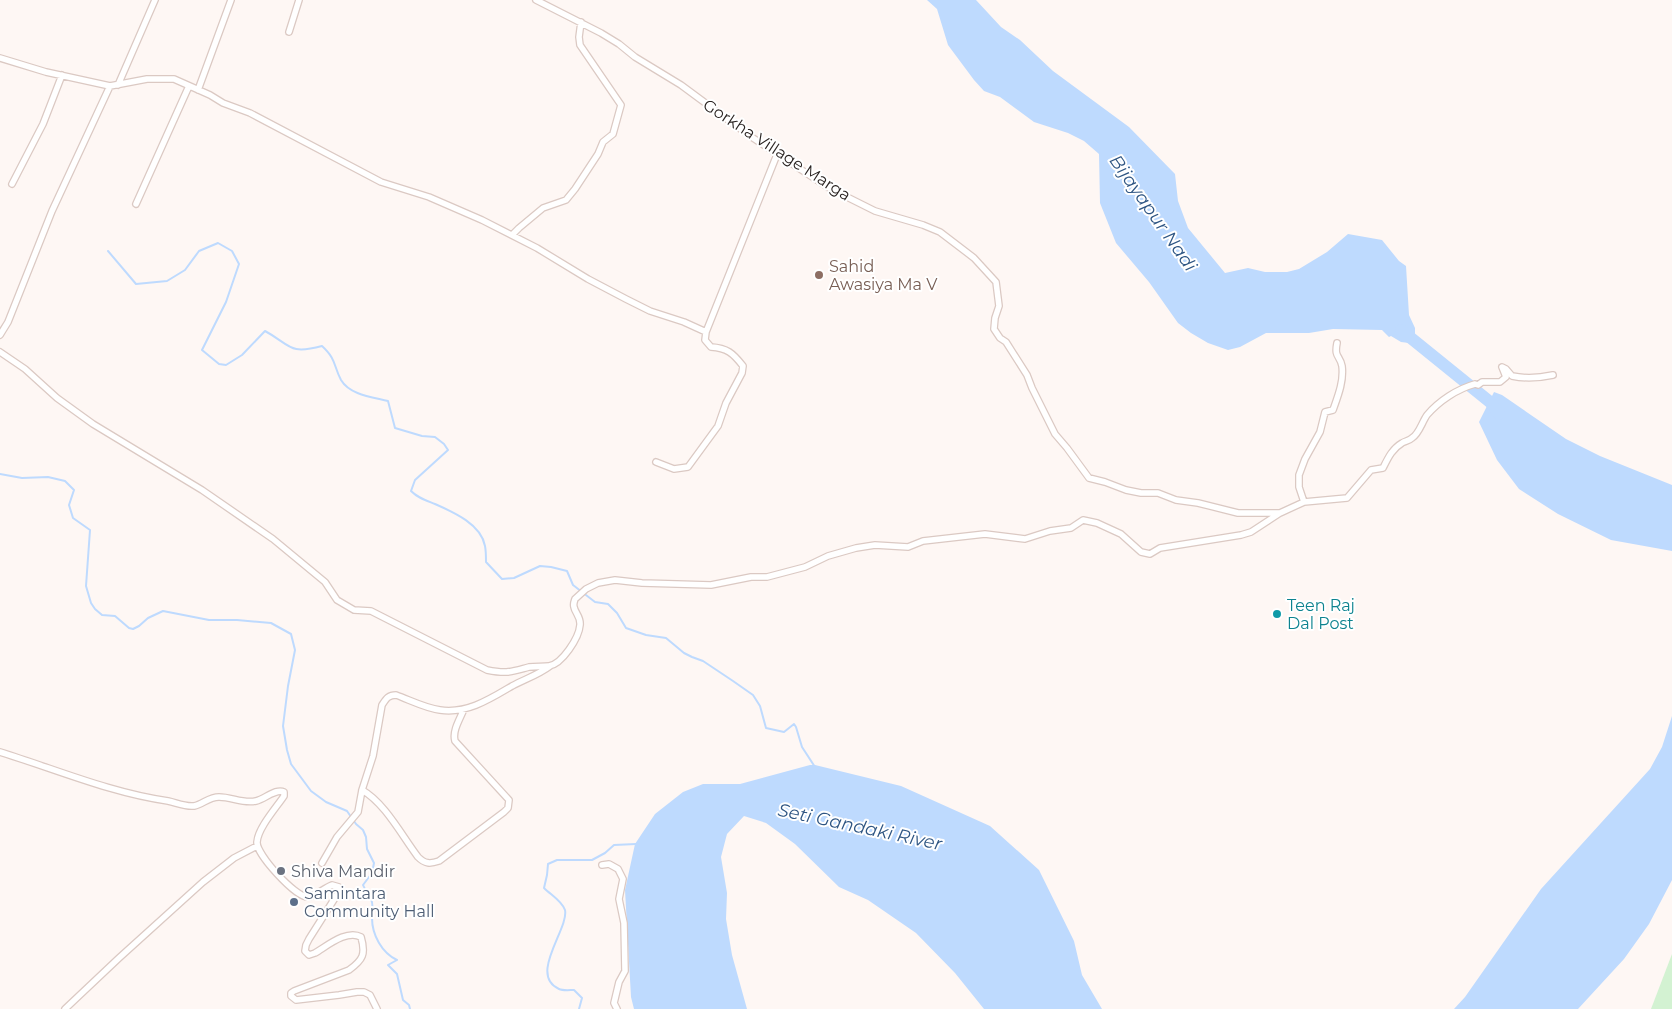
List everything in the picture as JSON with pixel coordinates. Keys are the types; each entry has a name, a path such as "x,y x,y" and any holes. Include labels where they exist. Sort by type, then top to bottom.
{"street":[{"path":"118,85 155,0"},
{"path":"198,90 231,0"},
{"path":"289,32 299,0"},
{"name":"Gorkha Village Marga","path":"536,0 613,40 635,57 681,85 750,136 829,188 875,211 940,232 974,258 996,282 999,306 994,329 1000,338 1006,342 1027,375 1055,434 1089,478 1126,490 1141,493 1158,493 1176,500 1198,503 1238,513 1280,513 1304,502 1347,498 1371,470 1383,468 1389,455 1395,449 1402,443 1414,438 1427,415 1447,398 1463,388 1475,384 1500,382 1506,377 1502,368 1506,369 1512,376 1522,378 1553,375"},
{"path":"512,235 543,208 566,200 588,171 603,142 613,134 618,120 621,104 580,45 580,22"},
{"path":"0,58 46,72 110,86 147,79 174,79 223,103 250,113 381,182 429,197 482,220 537,248 588,279 650,311 684,322 706,332"},
{"path":"12,184 42,124 62,75"},
{"path":"0,335 11,314 52,211 110,86"},
{"path":"136,204 189,86"},
{"path":"656,462 674,469 688,467 718,426 726,403 742,373 743,366 736,357 723,348 711,347 705,340 706,332 776,152"},
{"path":"1304,502 1298,487 1299,475 1305,459 1320,432 1325,412 1333,410 1341,385 1342,365 1335,352 1337,343"},
{"path":"0,352 25,369 57,398 93,424 202,490 273,538 325,582 336,600 345,606 354,610 371,612 386,618 488,670 503,674 530,667 550,666"},
{"path":"322,863 337,837 358,812 362,790 373,756 382,704 386,698 396,695 438,710 453,711 464,709 497,696 514,685 541,673 565,655 577,637 581,623 574,607 575,599 586,589 605,582 615,580 642,583 711,584 737,581 767,577 805,567 828,556 856,548 875,545 908,547 923,541 985,534 1025,539 1050,531 1071,528 1083,520 1097,523 1121,534 1140,552 1150,554 1160,548 1251,532 1280,513"},
{"path":"362,790 372,795 380,803 418,857 423,862 432,864 439,861 504,812 508,808 509,800 455,741 455,731 464,709"},
{"path":"0,752 149,799 185,805 195,806 211,798 220,797 245,802 257,801 278,791 284,792 284,796 262,830 256,846 234,858 203,882 65,1009"},
{"path":"256,846 283,879 299,894 307,897 332,885 340,887 337,896 309,939 305,951 309,954 315,953 350,934 361,937 363,952 362,958 357,964 349,970 294,991 291,993 291,996 296,1000 364,992 370,995 377,1009"},
{"path":"602,865 609,864 618,869 623,879 619,900 624,923 624,971 619,982 614,1004 617,1009"}],"green space":[{"path":"1672,954 1672,1009 1651,1009"}],"water":[{"path":"927,0 976,0 1001,27 1020,40 1053,71 1129,127 1175,174 1178,201 1188,228 1225,273 1248,268 1265,272 1287,272 1299,269 1327,252 1348,234 1382,240 1399,261 1406,266 1409,315 1415,328 1415,334 1409,343 1401,342 1391,336 1389,337 1382,330 1333,329 1309,333 1266,333 1240,347 1228,350 1208,343 1191,333 1178,323 1149,282 1116,243 1100,203 1099,154 1084,141 1068,133 1034,122 1000,97 984,91 948,45 937,9"},
{"path":"1494,392 1502,395 1566,439 1600,456 1672,485 1672,551 1611,540 1558,514 1519,489 1497,460 1479,422"},
{"path":"1672,716 1672,880 1649,924 1624,959 1578,1009 1454,1009 1465,997 1541,889 1650,769 1662,747"},
{"name":"Seti Gandaki River","path":"810,765 901,786 990,826 1039,870 1074,941 1082,975 1102,1009 984,1009 955,973 916,933 868,900 839,887 795,844 766,823 744,816 727,834 721,857 727,893 726,919 732,955 747,1009 634,1009 631,997 625,890 635,844 655,814 683,792 703,784 740,784"}],"waterway":[{"path":"108,251 136,284 167,281 185,270 199,251 218,243 232,251 239,264 226,302 202,350 219,364 226,365 242,355 265,331 296,349 311,349 322,346 332,359 345,385 362,395 388,401 395,428 422,436 435,437 444,444 448,450 415,480 411,491 422,499 458,515 472,525 482,538 486,562 502,579 514,578 540,566 567,571 573,585 595,602 608,604 617,613 626,628 646,635 666,638 684,653 703,661 753,695 760,706 766,728 784,732 794,724 802,747 815,767"},
{"name":"Bijayapur Nadi","path":"1401,330 1490,402 1499,414"},
{"path":"0,474 22,478 48,477 65,481 74,490 69,505 73,518 90,530 86,586 91,603 102,615 115,616 129,628 133,629 148,618 163,611 209,620 271,623 291,634 295,650 283,726 291,764 311,791 326,802 347,811 363,830 367,849 374,863 372,873 363,885 372,901 372,924 382,948 397,960 388,965 397,974 403,1000 409,1005 410,1009"},
{"path":"579,1009 582,998 574,990 559,989 551,982 547,973 548,963 565,918 564,907 544,888 548,864 557,860 592,860 605,853 614,845 636,844"}],"place":[{"name":"Sahid Awasiya Ma V","path":"819,275"},
{"name":"Teen Raj Dal Post","path":"1277,614"},
{"name":"Shiva Mandir","path":"281,871"},
{"name":"Samintara Community Hall","path":"294,902"}]}
